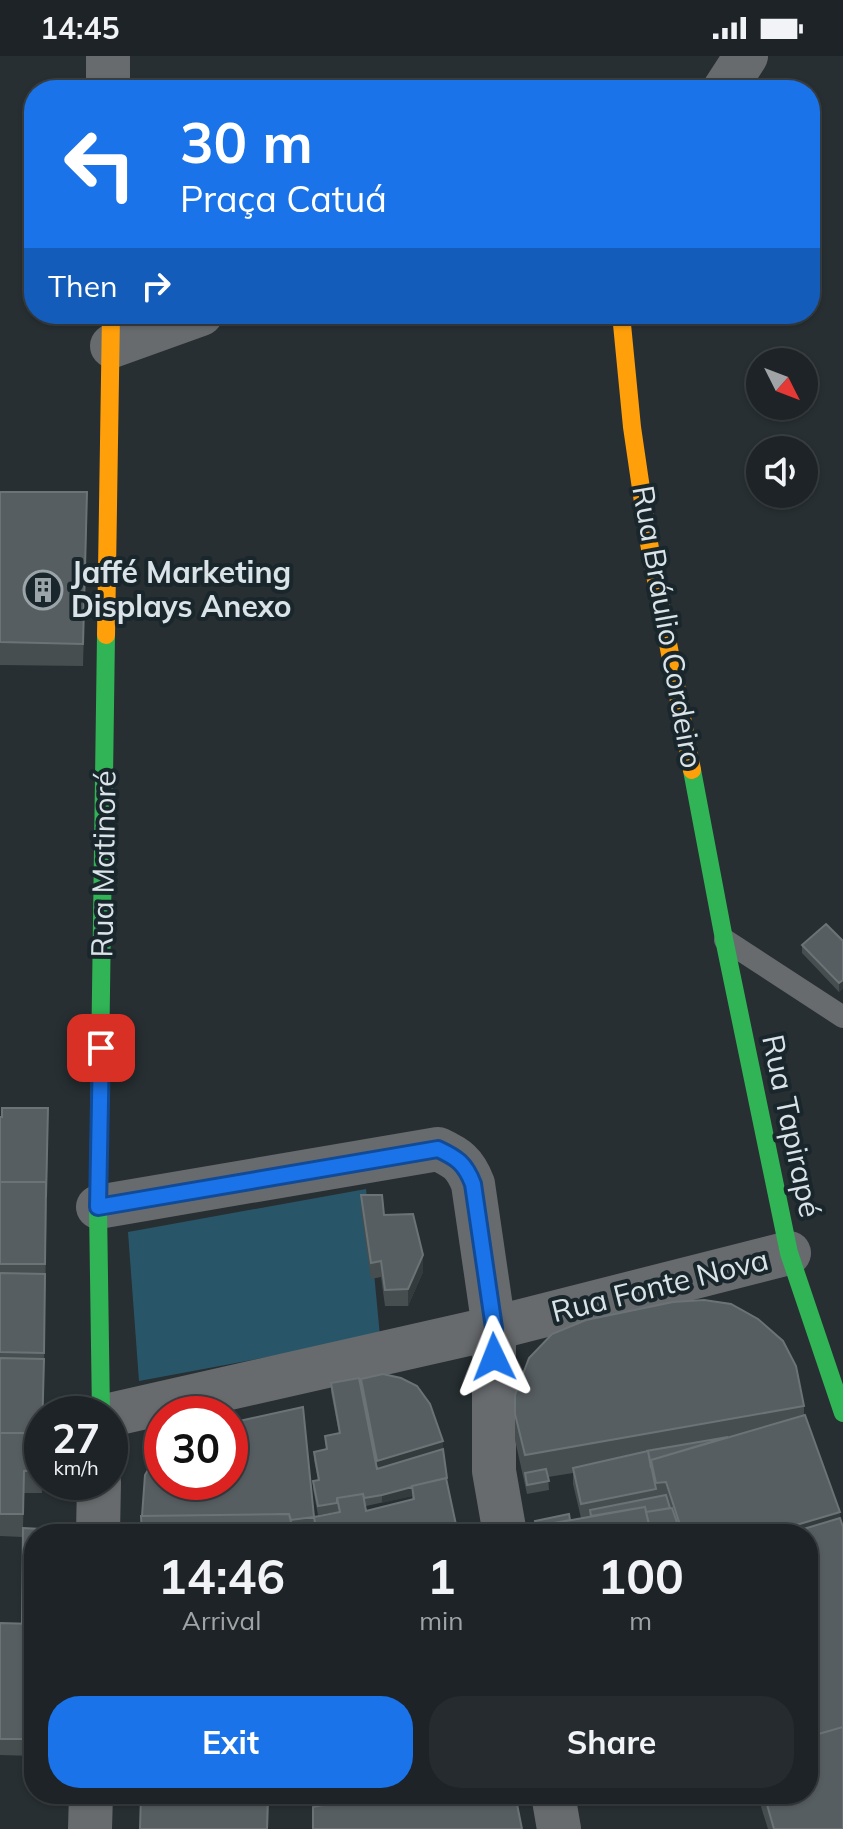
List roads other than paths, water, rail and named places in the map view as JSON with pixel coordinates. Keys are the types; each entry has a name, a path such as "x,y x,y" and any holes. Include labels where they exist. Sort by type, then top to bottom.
{"street":[{"path":"108,56 108,80"},
{"path":"730,80 746,56"},
{"path":"112,330 145,324"},
{"name":"Rua Bráulio Cordeiro","path":"620,324 649,543 724,939"},
{"name":"Rua Matinoré","path":"101,1396 98,1207 112,330"},
{"name":"Rua Tapirapé","path":"724,939 789,1253 843,1413"},
{"path":"98,1207 438,1149 455,1157 468,1169 473,1184 494,1328 494,1471 503,1524"},
{"name":"Rua Fonte Nova","path":"128,1411 494,1328 789,1253"},
{"path":"98,1524 99,1500"},
{"path":"90,1829 91,1804"},
{"path":"555,1804 559,1829"}],"lane":[{"path":"724,939 843,1017"}],"place":[{"name":"Jaffé Marketing Displays Anexo","path":"43,590"}]}
